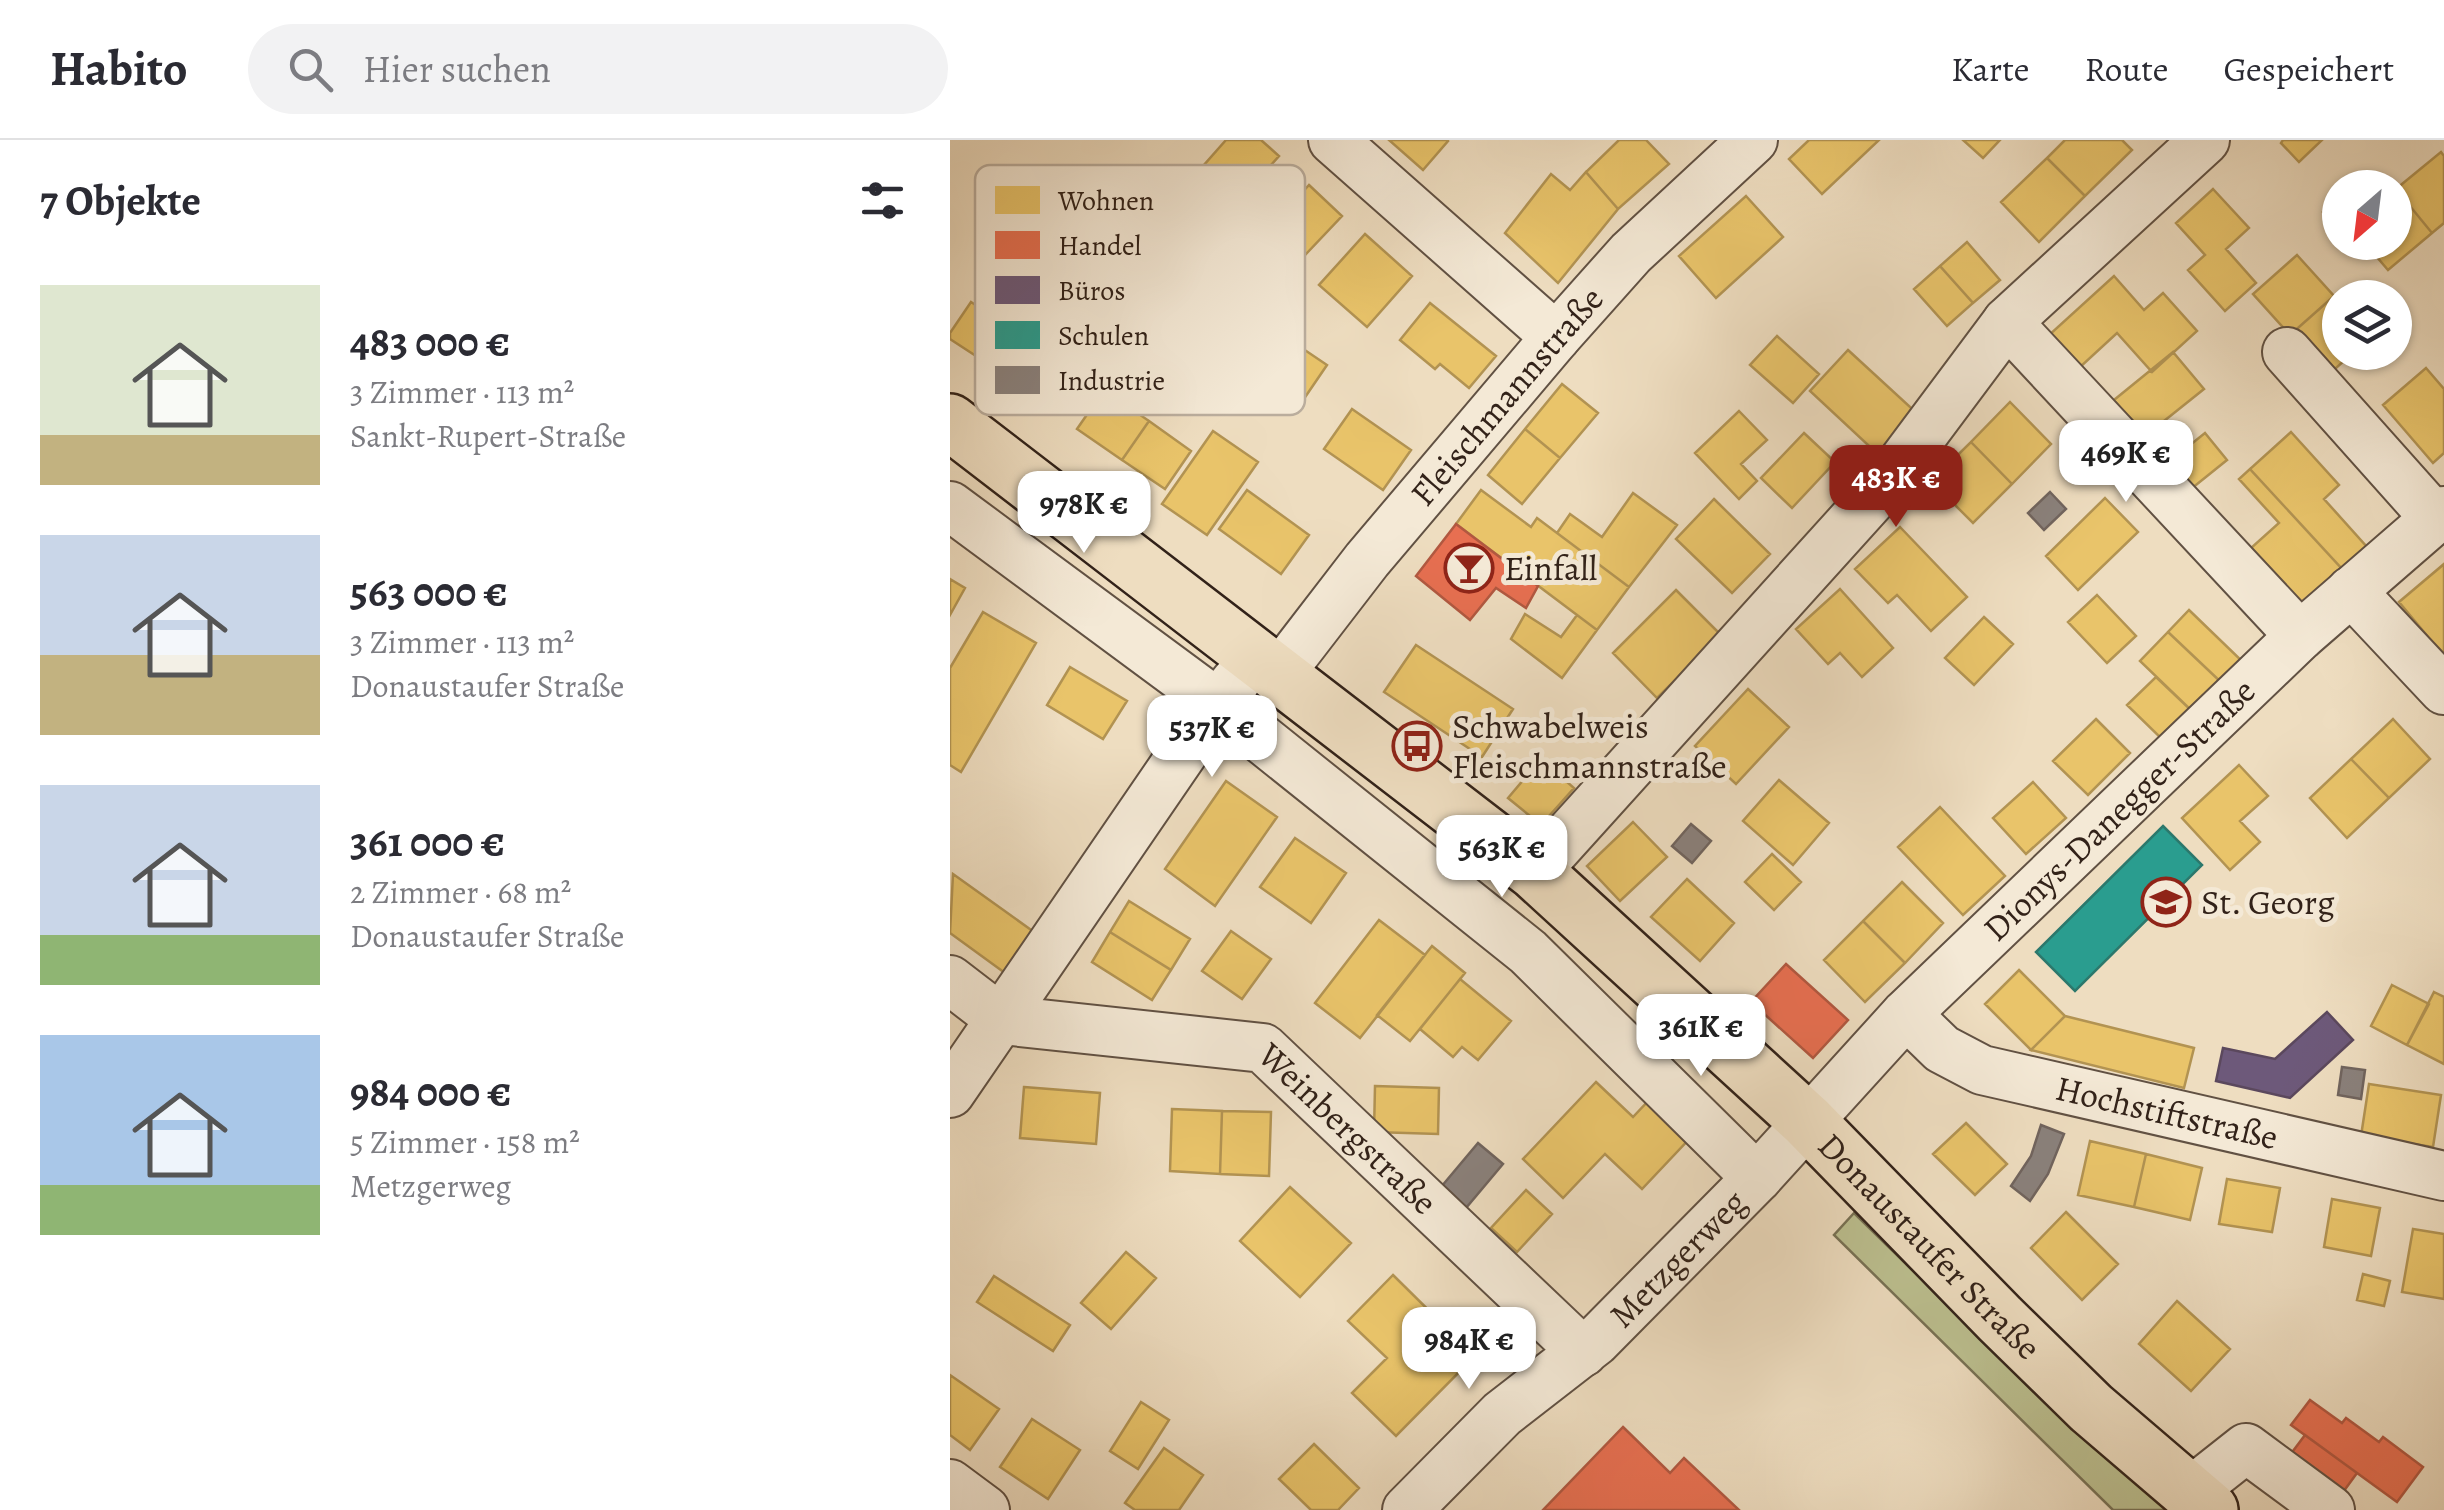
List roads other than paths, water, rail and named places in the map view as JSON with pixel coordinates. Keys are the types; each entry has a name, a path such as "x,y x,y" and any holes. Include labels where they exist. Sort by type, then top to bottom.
{"main road":[{"name":"Donaustaufer Straße","path":"950,422 1535,872 1808,1121 2091,1408 2199,1501"}],"street":[{"path":"1333,140 1556,337"},
{"path":"1535,872 1888,480 2008,322 2205,140"},
{"name":"Fleischmannstraße","path":"1268,664 1366,560 1631,253 1740,144"},
{"path":"2008,322 2300,636"},
{"path":"2287,352 2440,515"},
{"path":"950,506 1218,704 1528,952 1756,1178"},
{"name":"Dionys-Danegger-Straße","path":"1808,1121 1906,1014 2300,636 2440,515"},
{"path":"2352,590 2444,690"},
{"path":"950,1093 1218,704 1268,664"},
{"path":"950,980 1002,1020"},
{"name":"Hochstiftstraße","path":"1906,1014 1942,1049 1982,1070 2444,1176"},
{"name":"Weinbergstraße","path":"1002,1020 1263,1048 1582,1352"},
{"name":"Metzgerweg","path":"1406,1510 1502,1414 1582,1352 1808,1121"},
{"path":"2199,1501 2246,1448 2330,1510"},
{"path":"950,1484 985,1510"}],"place":[{"name":"Einfall","path":"1469,568"},
{"name":"Schwabelweis Fleischmannstraße","path":"1417,746"},
{"name":"St. Georg","path":"2166,902"}]}
